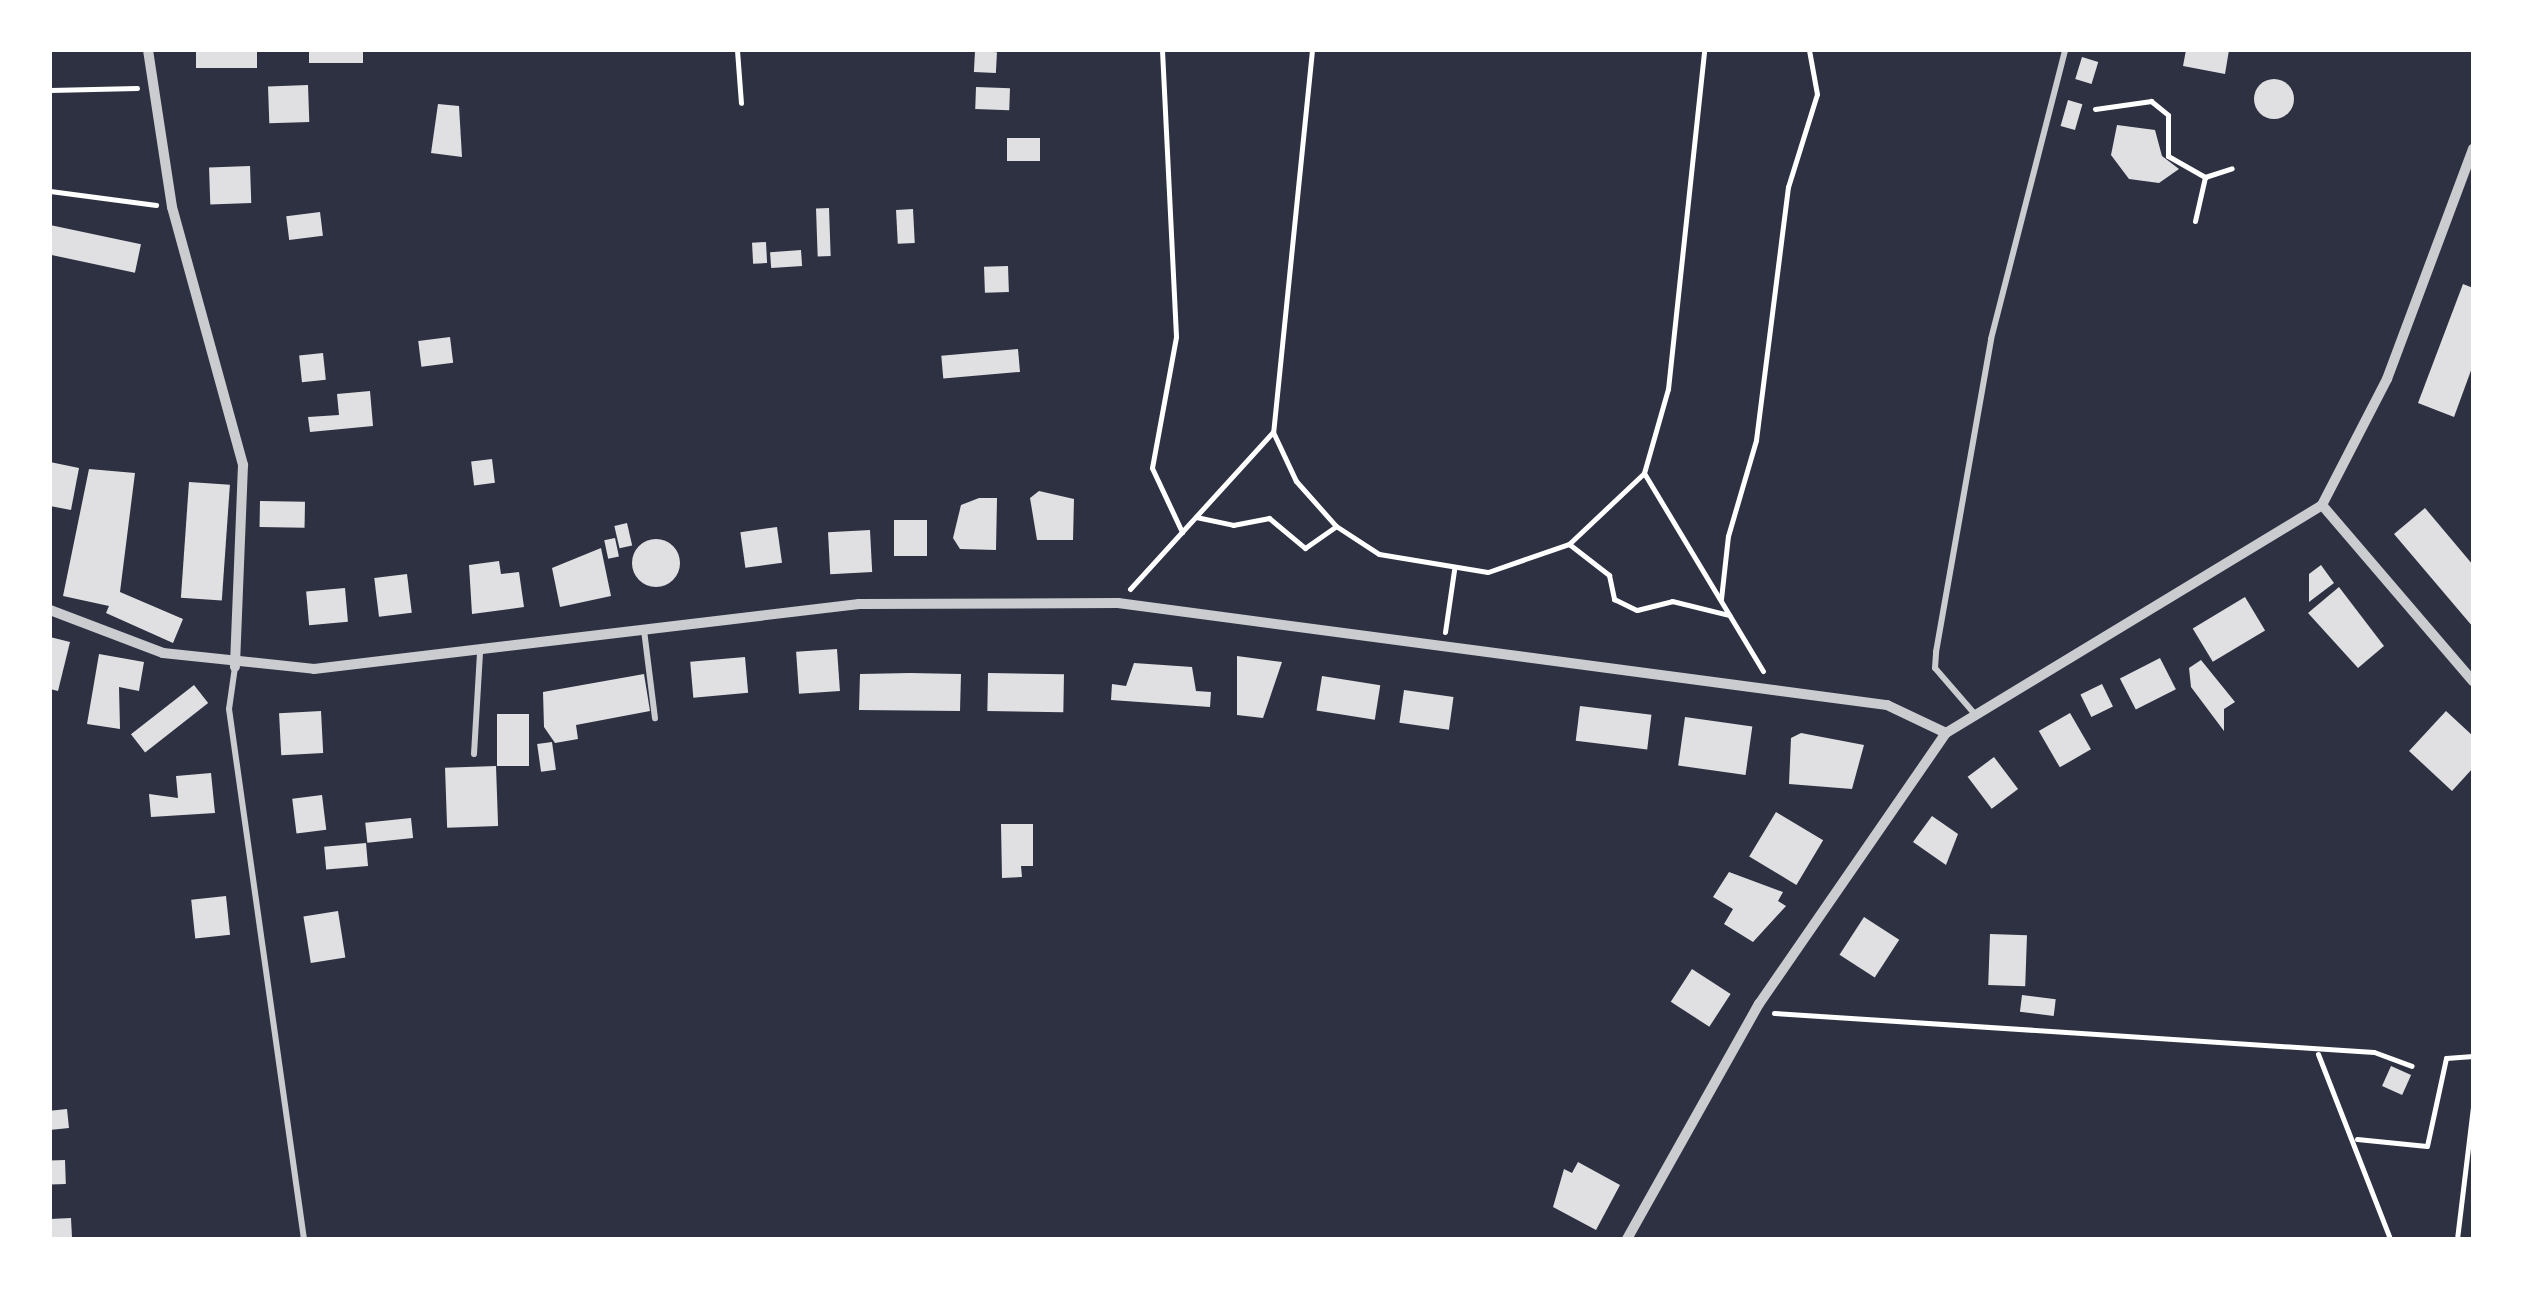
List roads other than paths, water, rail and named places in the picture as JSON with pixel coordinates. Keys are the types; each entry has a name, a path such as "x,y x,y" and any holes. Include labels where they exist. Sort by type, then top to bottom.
{"street":[{"path":"148,50 149,88 172,207 243,466 235,668"},
{"path":"1627,1239 1759,1004 1946,734 1973,712 2290,532 2322,505 2387,379 2473,149"},
{"path":"2322,505 2473,681"},
{"path":"50,610 163,653 235,668 480,654 644,628 859,604 1118,603 1887,705 1946,734"}],"lane":[{"path":"1973,712 1935,668 1936,652 1992,339 2065,50"},
{"path":"644,628 655,718"},
{"path":"474,754 480,654"},
{"path":"235,668 229,709 304,1239"}]}
